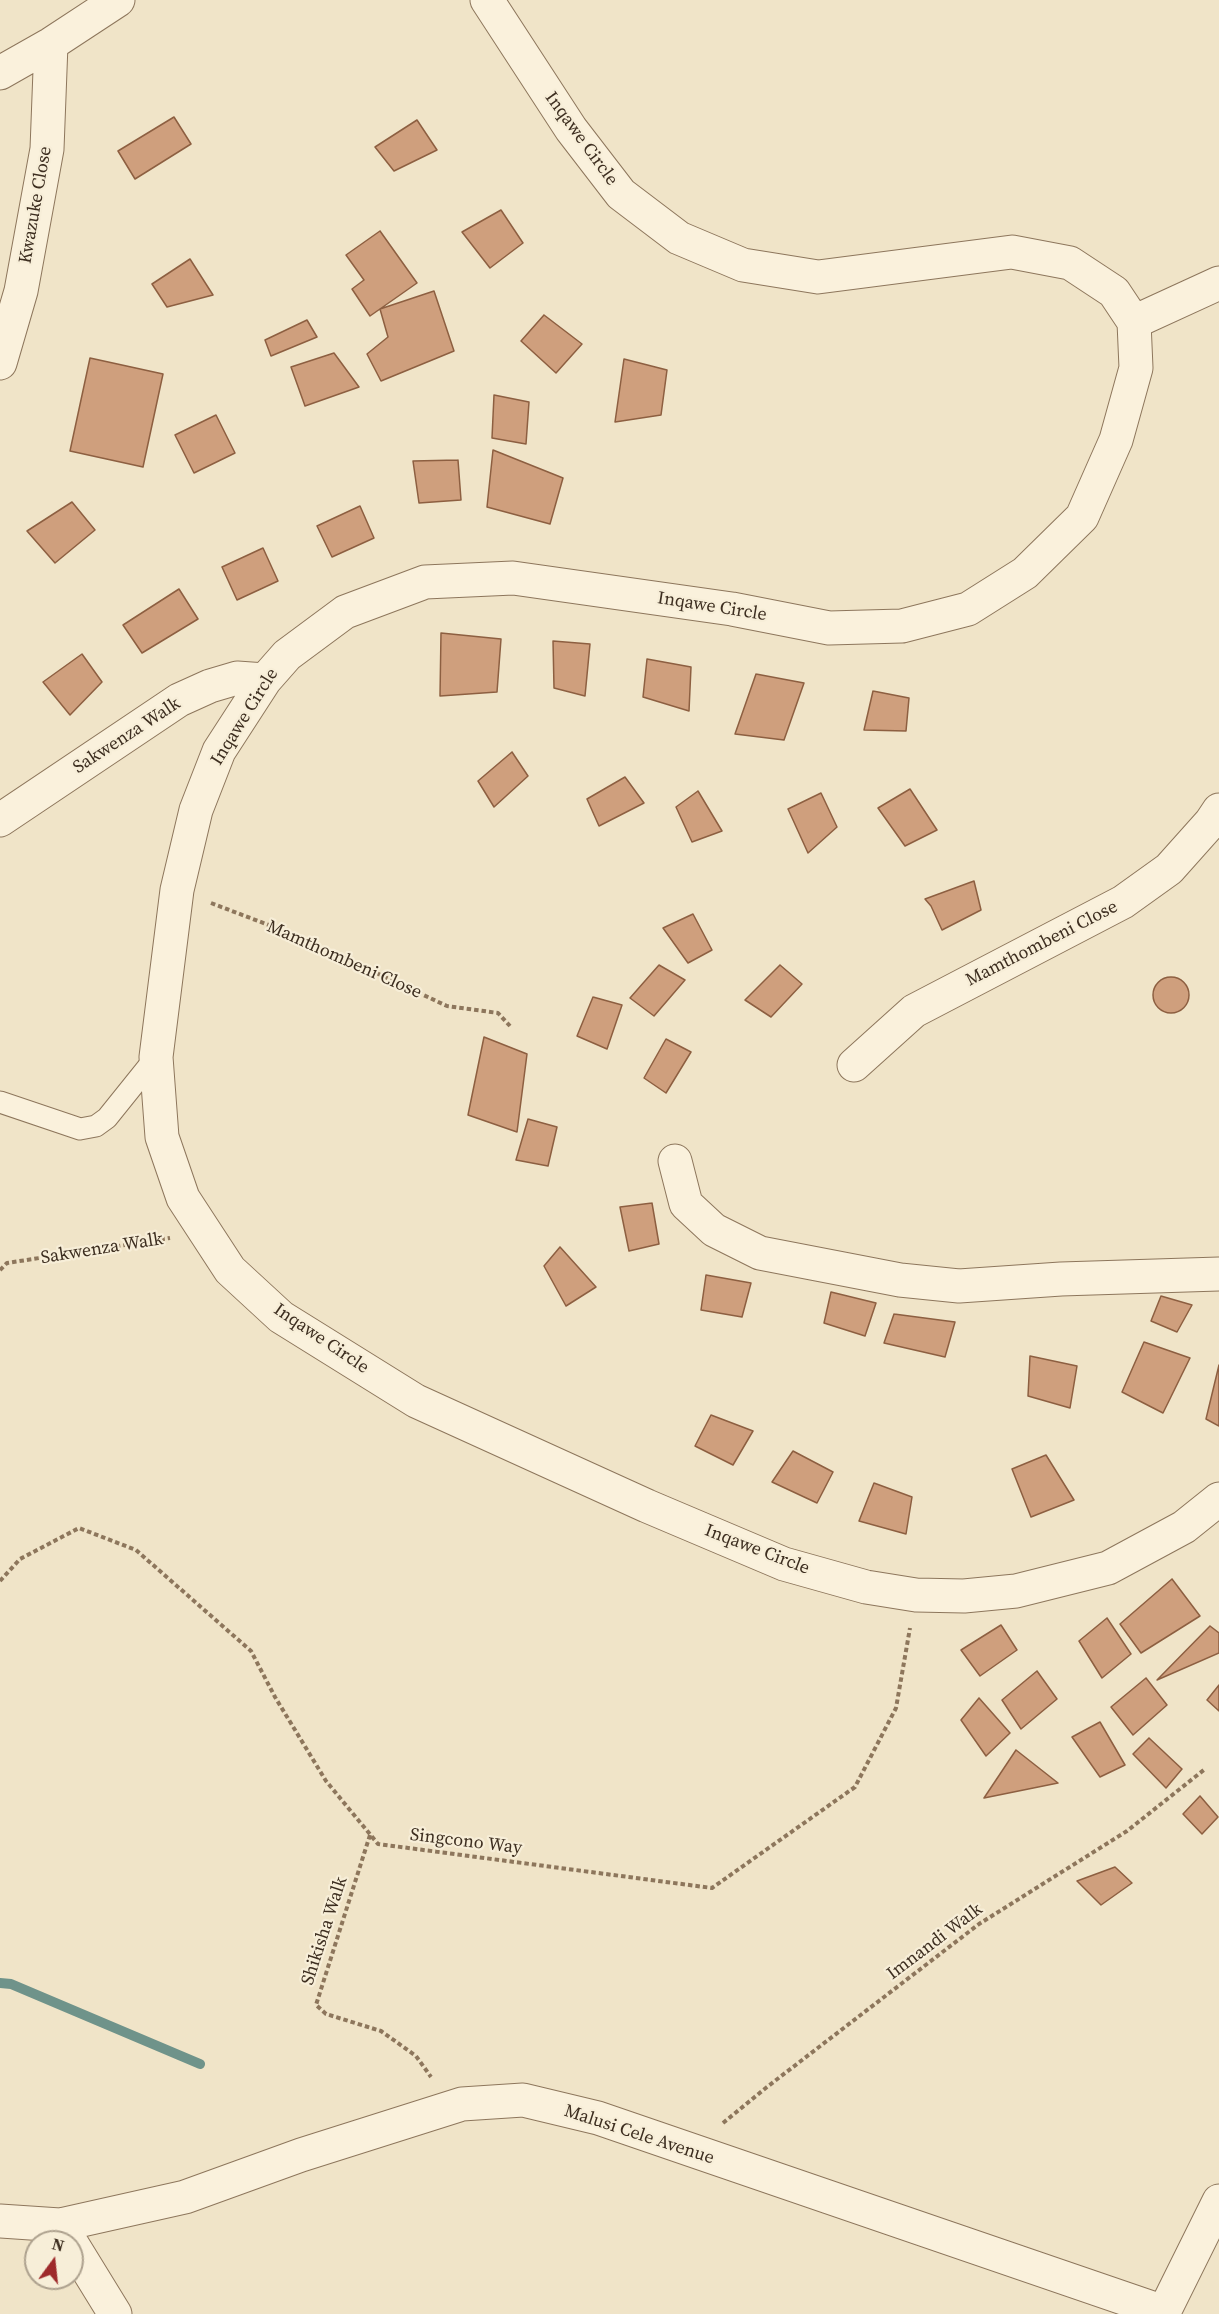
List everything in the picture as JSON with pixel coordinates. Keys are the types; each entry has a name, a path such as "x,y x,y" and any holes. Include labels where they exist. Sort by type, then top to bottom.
{"street":[{"path":"0,73 51,44 118,0"},
{"name":"Inqawe Circle","path":"487,0 571,129 621,194 679,238 742,265 818,277 1012,252 1071,262 1114,292 1134,322 1136,368 1116,440 1082,517 1025,573 968,609 902,627 829,628 732,609 513,578 425,582 345,612 287,655 265,680 219,751 196,810 177,890 156,1057 162,1137 183,1198 230,1270 281,1317 416,1401 647,1506 784,1564 866,1587 916,1595 964,1596 1016,1591 1108,1568 1184,1527 1219,1499"},
{"name":"Kwazuke Close","path":"0,363 21,291 47,149 51,44"},
{"path":"1134,322 1219,283"},
{"name":"Sakwenza Walk","path":"0,820 179,700 210,686 237,678 265,680"},
{"name":"Mamthombeni Close","path":"854,1065 914,1011 1123,902 1169,869 1219,810"},
{"path":"675,1161 686,1204 714,1230 760,1253 900,1280 959,1286 1061,1279 1219,1274"},
{"name":"Malusi Cele Avenue","path":"84,2232 185,2198 301,2155 462,2104 523,2100 598,2118 1163,2313"},
{"path":"1163,2313 1219,2201"},
{"name":"Malusi Cele Avenue","path":"0,2221 38,2230"},
{"path":"84,2263 115,2314"}],"lane":[{"path":"0,1102 80,1129 96,1126 107,1118 156,1057"}],"path":[{"name":"Mamthombeni Close","path":"177,890 295,935 447,1006 498,1013 510,1026"},
{"name":"Sakwenza Walk","path":"0,1270 7,1263 206,1233"},
{"name":"Singcono Way","path":"0,1581 20,1559 79,1528 136,1550 251,1651 275,1697 326,1781 378,1844 712,1888 855,1787 896,1708 916,1595"},
{"name":"Imnandi Walk","path":"690,2151 767,2087 979,1924 1127,1831 1205,1769"},
{"name":"Shikisha Walk","path":"370,1835 316,2005 326,2014 381,2031 416,2056 453,2107"}],"building":[{"path":"174,117 191,144 135,179 118,151"},
{"path":"417,120 437,150 394,171 375,147"},
{"path":"501,210 523,243 490,268 462,232"},
{"path":"380,231 417,283 370,316 352,289 364,280 346,255"},
{"path":"190,259 213,295 167,307 152,284"},
{"path":"434,291 454,351 381,381 367,354 388,337 380,309"},
{"path":"544,315 582,344 556,373 521,341"},
{"path":"307,320 317,337 271,356 265,340"},
{"path":"334,353 359,387 305,406 291,367"},
{"path":"90,358 163,374 143,467 70,451"},
{"path":"624,359 667,370 661,415 615,422"},
{"path":"494,395 529,402 526,444 492,438"},
{"path":"216,415 235,453 194,473 175,435"},
{"path":"493,450 563,478 550,524 487,507"},
{"path":"458,460 461,500 419,503 413,461"},
{"path":"72,502 95,530 55,563 27,531"},
{"path":"360,506 374,538 332,557 317,526"},
{"path":"263,548 278,581 237,600 222,567"},
{"path":"179,589 198,619 142,653 123,625"},
{"path":"441,633 501,639 497,692 440,696"},
{"path":"553,641 590,644 585,696 554,688"},
{"path":"82,654 102,682 70,715 43,682"},
{"path":"647,659 691,667 689,711 643,697"},
{"path":"756,674 804,683 784,740 735,734"},
{"path":"873,691 909,698 906,731 864,730"},
{"path":"512,752 528,776 494,807 478,781"},
{"path":"625,777 644,803 599,826 587,799"},
{"path":"910,789 937,830 905,846 878,808"},
{"path":"698,791 722,831 692,842 676,807"},
{"path":"821,793 837,827 808,853 788,809"},
{"path":"974,881 981,910 942,930 931,906 925,899"},
{"path":"693,914 712,950 688,963 663,928"},
{"path":"659,965 685,980 654,1016 630,998"},
{"path":"780,965 802,984 771,1017 745,1000"},
{"path":"1171,977 1184,982 1189,995 1184,1008 1171,1013 1158,1008 1153,995 1158,982"},
{"path":"593,997 622,1005 607,1049 577,1036"},
{"path":"484,1037 527,1054 517,1132 468,1115"},
{"path":"666,1039 691,1052 666,1093 644,1078"},
{"path":"528,1119 557,1127 548,1166 516,1160"},
{"path":"652,1203 659,1244 629,1251 620,1207"},
{"path":"560,1247 596,1287 566,1306 544,1266"},
{"path":"706,1275 751,1283 742,1317 701,1310"},
{"path":"831,1292 876,1303 865,1336 824,1323"},
{"path":"1161,1296 1192,1305 1177,1332 1151,1321"},
{"path":"894,1314 955,1322 945,1357 884,1343"},
{"path":"1144,1342 1190,1358 1163,1413 1122,1392"},
{"path":"1030,1356 1077,1366 1070,1408 1028,1396"},
{"path":"1219,1365 1219,1426 1206,1419"},
{"path":"711,1415 753,1431 733,1465 695,1446"},
{"path":"793,1451 833,1472 817,1503 772,1482"},
{"path":"1046,1455 1074,1500 1031,1517 1012,1469"},
{"path":"874,1483 912,1497 906,1534 859,1521"},
{"path":"1172,1579 1200,1616 1141,1653 1120,1624"},
{"path":"1107,1618 1131,1654 1102,1678 1079,1641"},
{"path":"1001,1625 1017,1650 980,1676 961,1650"},
{"path":"1210,1626 1219,1633 1219,1653 1157,1680"},
{"path":"1037,1671 1057,1699 1021,1729 1002,1700"},
{"path":"1146,1678 1167,1705 1133,1735 1111,1707"},
{"path":"1219,1685 1219,1711 1207,1700"},
{"path":"979,1698 1010,1733 986,1756 961,1720"},
{"path":"1100,1722 1125,1765 1100,1777 1072,1737"},
{"path":"1149,1738 1182,1769 1166,1788 1133,1754"},
{"path":"1016,1750 1058,1783 984,1798"},
{"path":"1200,1796 1218,1817 1202,1834 1183,1814"},
{"path":"1115,1867 1132,1883 1101,1905 1077,1881"}],"waterway":[{"path":"0,1983 11,1984 200,2064"}]}
